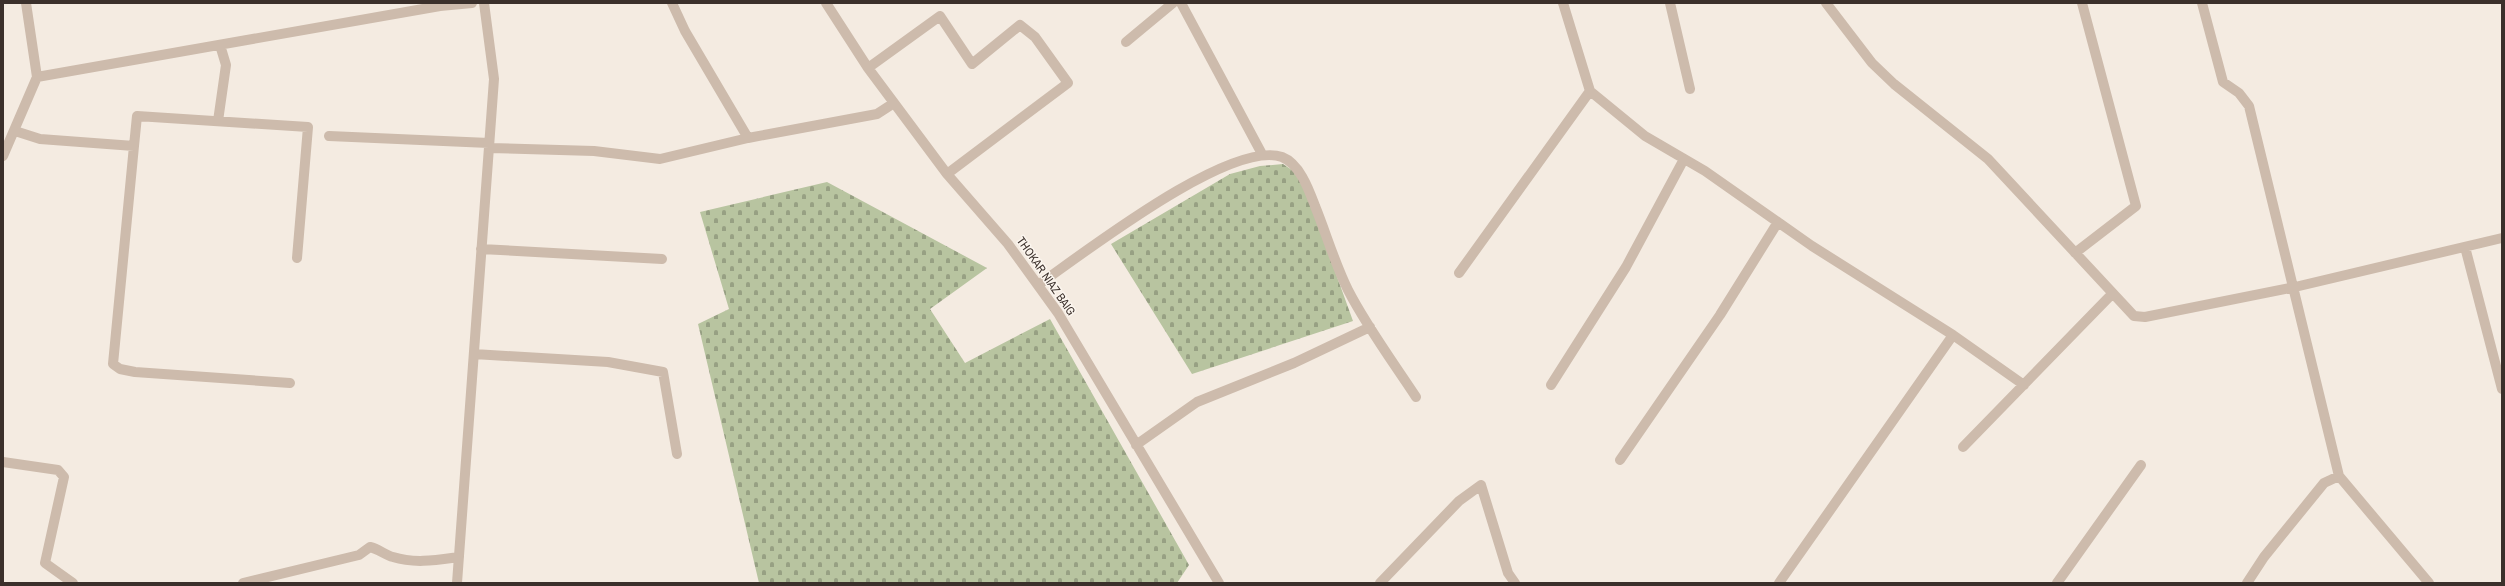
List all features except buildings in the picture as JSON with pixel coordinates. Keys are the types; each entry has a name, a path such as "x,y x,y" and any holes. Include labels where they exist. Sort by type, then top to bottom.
{"street":[{"path":"3,156 37,77 26,3"},
{"path":"37,77 440,6 472,3"},
{"path":"457,583 494,80 484,3"},
{"path":"672,3 685,31 748,138"},
{"name":"THOKAR NIAZ BAIG","path":"826,3 868,68 947,174 1008,244 1058,313 1215,581"},
{"path":"1126,42 1173,3"},
{"path":"1181,3 1262,154"},
{"path":"1563,3 1590,91 1645,136 1705,171 1878,289 1953,335 2024,385"},
{"path":"1670,3 1690,89"},
{"path":"1826,3 1872,63 1894,84 1988,159 2134,316 2145,317 2295,287 2502,238"},
{"path":"2075,253 2136,206 2082,3"},
{"path":"2202,3 2223,82 2239,94 2249,106 2295,287 2339,476 2429,583"},
{"path":"868,68 940,16 972,64 1020,25 1036,37 1068,83 947,174"},
{"path":"218,121 226,65 220,45"},
{"path":"1459,273 1590,91"},
{"path":"329,136 489,146 594,150 660,159 748,138 877,114 894,102"},
{"path":"290,383 135,372 120,369 114,364 137,116 308,127 296,258"},
{"path":"15,131 40,139 134,146"},
{"path":"1038,285 1173,192 1228,166 1262,154 1282,157 1293,166 1307,185 1348,289 1370,327 1416,397"},
{"path":"1552,385 1626,267 1684,159"},
{"path":"1620,460 1720,315 1778,222"},
{"path":"2465,247 2502,389"},
{"path":"481,249 662,259"},
{"path":"1963,447 2112,294"},
{"path":"1136,445 1197,402 1294,363 1370,327"},
{"path":"1779,583 1953,335"},
{"path":"474,354 608,362 663,372 677,454"},
{"path":"3,462 58,470 64,477 45,564 73,583"},
{"path":"2057,583 2141,465"},
{"path":"2247,583 2264,557 2324,483 2339,476"},
{"path":"1380,583 1459,500 1481,485 1508,573 1514,583"},
{"path":"243,583 359,555 370,547 380,549 391,557 415,562 459,557"}],"green space":[{"path":"1283,164 1295,172 1305,188 1353,321 1192,374 1111,244 1230,174 1260,166"},
{"path":"827,182 987,268 930,309 965,363 1050,319 1189,565 1177,583 759,583 698,324 729,309 700,212"}]}
